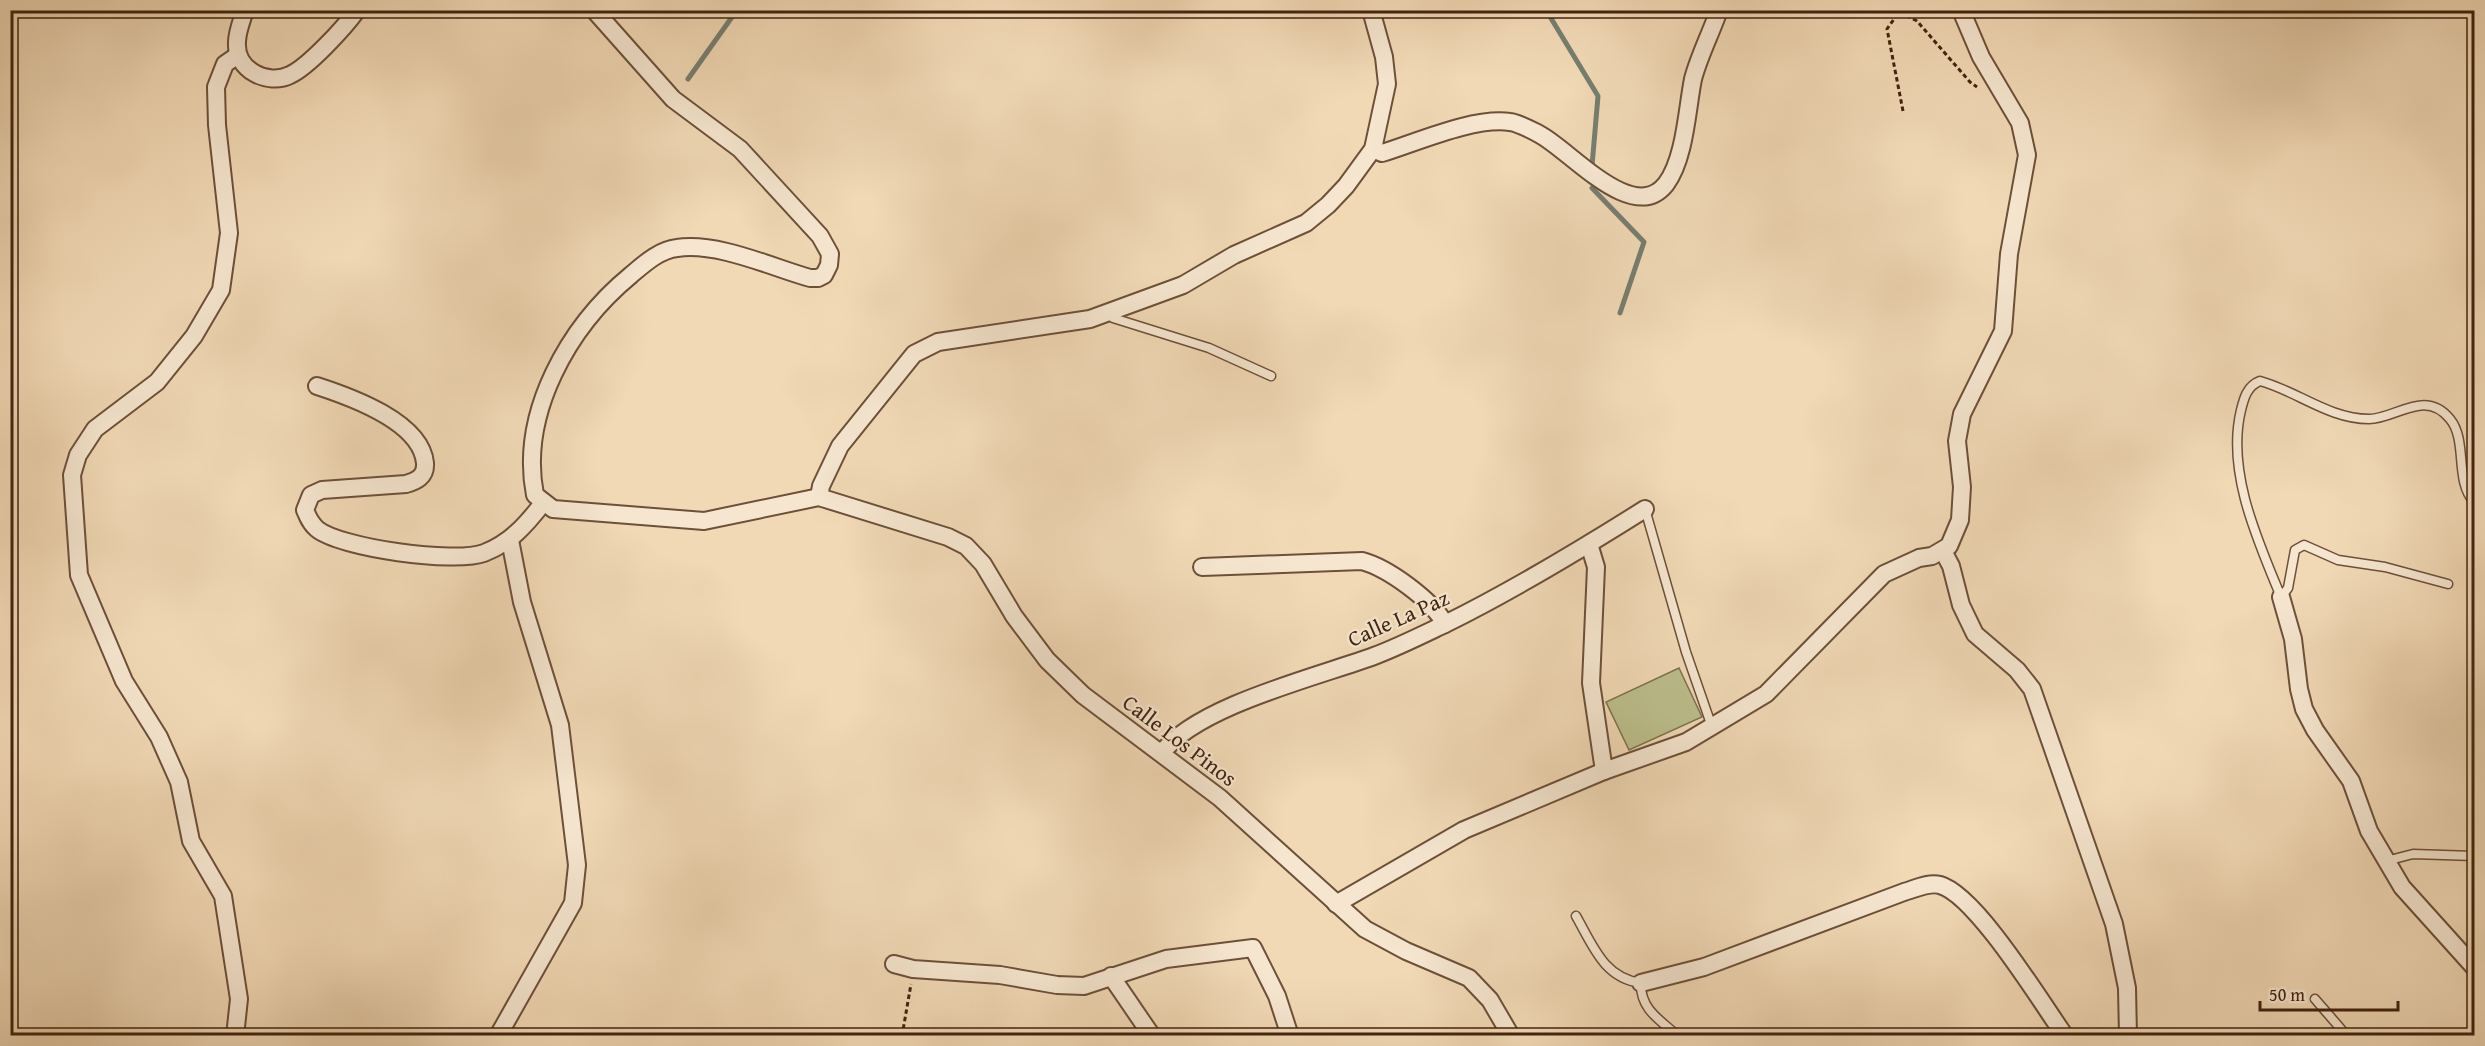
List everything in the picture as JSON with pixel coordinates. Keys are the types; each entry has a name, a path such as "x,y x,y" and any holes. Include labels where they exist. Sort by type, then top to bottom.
{"street":[{"path":"245,10 237,42 238,55 257,76 280,80 293,74 346,25 357,10"},
{"path":"594,10 673,99 740,149 792,203 820,236 830,254 829,265 824,275 810,278 745,257 702,248 676,248 655,256 621,283 578,330 554,375 539,412 532,438 535,495 543,503 553,509 704,521 819,497 821,486 840,446 914,354 938,342 1090,319 1183,285 1234,255 1306,223 1346,186 1373,149 1387,84 1384,57 1371,10"},
{"path":"1373,149 1382,153 1475,125 1510,122 1541,135 1617,190 1632,197 1650,196 1665,185 1676,165 1694,76 1719,10"},
{"path":"1336,904 1464,830 1604,771 1686,742 1712,727 1766,694 1884,574 1943,551 1954,539 1960,520 1962,487 1957,441 1962,414 2003,331 2009,254 2027,155 2020,123 1981,57 1961,10"},
{"path":"235,1035 239,999 223,896 191,841 179,782 159,737 124,681 79,575 72,475 78,455 94,429 157,382 194,336 221,290 229,233 217,125 216,87 225,64 238,55"},
{"path":"317,386 360,400 400,426 421,446 425,463 425,471 418,480 406,484 322,490 311,495 305,510 309,522 319,531 375,549 431,556 481,554 510,540 543,503"},
{"name":"Calle Los Pinos","path":"819,497 948,537 966,546 983,564 1014,616 1047,660 1083,695 1220,798 1365,929 1406,951 1469,978 1490,1000 1512,1035"},
{"name":"Calle La Paz","path":"1162,753 1178,737 1207,719 1280,687 1375,656 1445,624 1550,568 1645,508"},
{"path":"498,1035 573,903 577,865 560,725 522,602 510,540"},
{"path":"1589,544 1596,567 1591,683 1604,771"},
{"path":"1943,551 1951,566 1961,606 1975,634 2017,670 2032,689 2114,924 2127,987 2128,1035"},
{"path":"1202,567 1362,561 1377,566 1403,584 1430,605 1445,624"},
{"path":"2281,597 2293,639 2299,689 2304,709 2315,730 2351,781 2369,831 2402,887 2475,967"},
{"path":"1641,983 1704,967 1904,892 1928,884 1938,884 1963,899 1983,920 2065,1035"},
{"path":"894,964 913,969 1000,975 1057,985 1084,986 1166,958 1253,948 1277,996 1290,1035"},
{"path":"1112,976 1152,1035"}],"lane":[{"path":"1108,312 1113,318 1209,348 1271,376"},
{"path":"2448,584 2385,567 2338,560 2304,545 2295,550 2288,588 2281,597 2260,546 2239,472 2239,420 2243,401 2249,388 2255,383 2268,383 2326,411 2367,419 2383,418 2409,406 2421,404 2440,411 2450,418 2456,432 2464,477 2475,502"},
{"path":"1645,508 1686,652 1712,727"},
{"path":"2385,861 2413,854 2475,856"},
{"path":"1576,916 1596,952 1617,977 1641,983 1641,995 1645,1007 1678,1035"},
{"path":"2315,999 2348,1035"}],"path":[{"path":"1903,111 1887,29 1899,12 1917,21 1970,82 1980,88"},
{"path":"902,1035 913,969"}],"green space":[{"path":"1679,668 1702,717 1629,750 1606,702"}],"waterway":[{"path":"688,79 737,10"},
{"path":"1546,10 1598,96 1592,166"},
{"path":"1592,188 1644,242 1620,313"}]}
